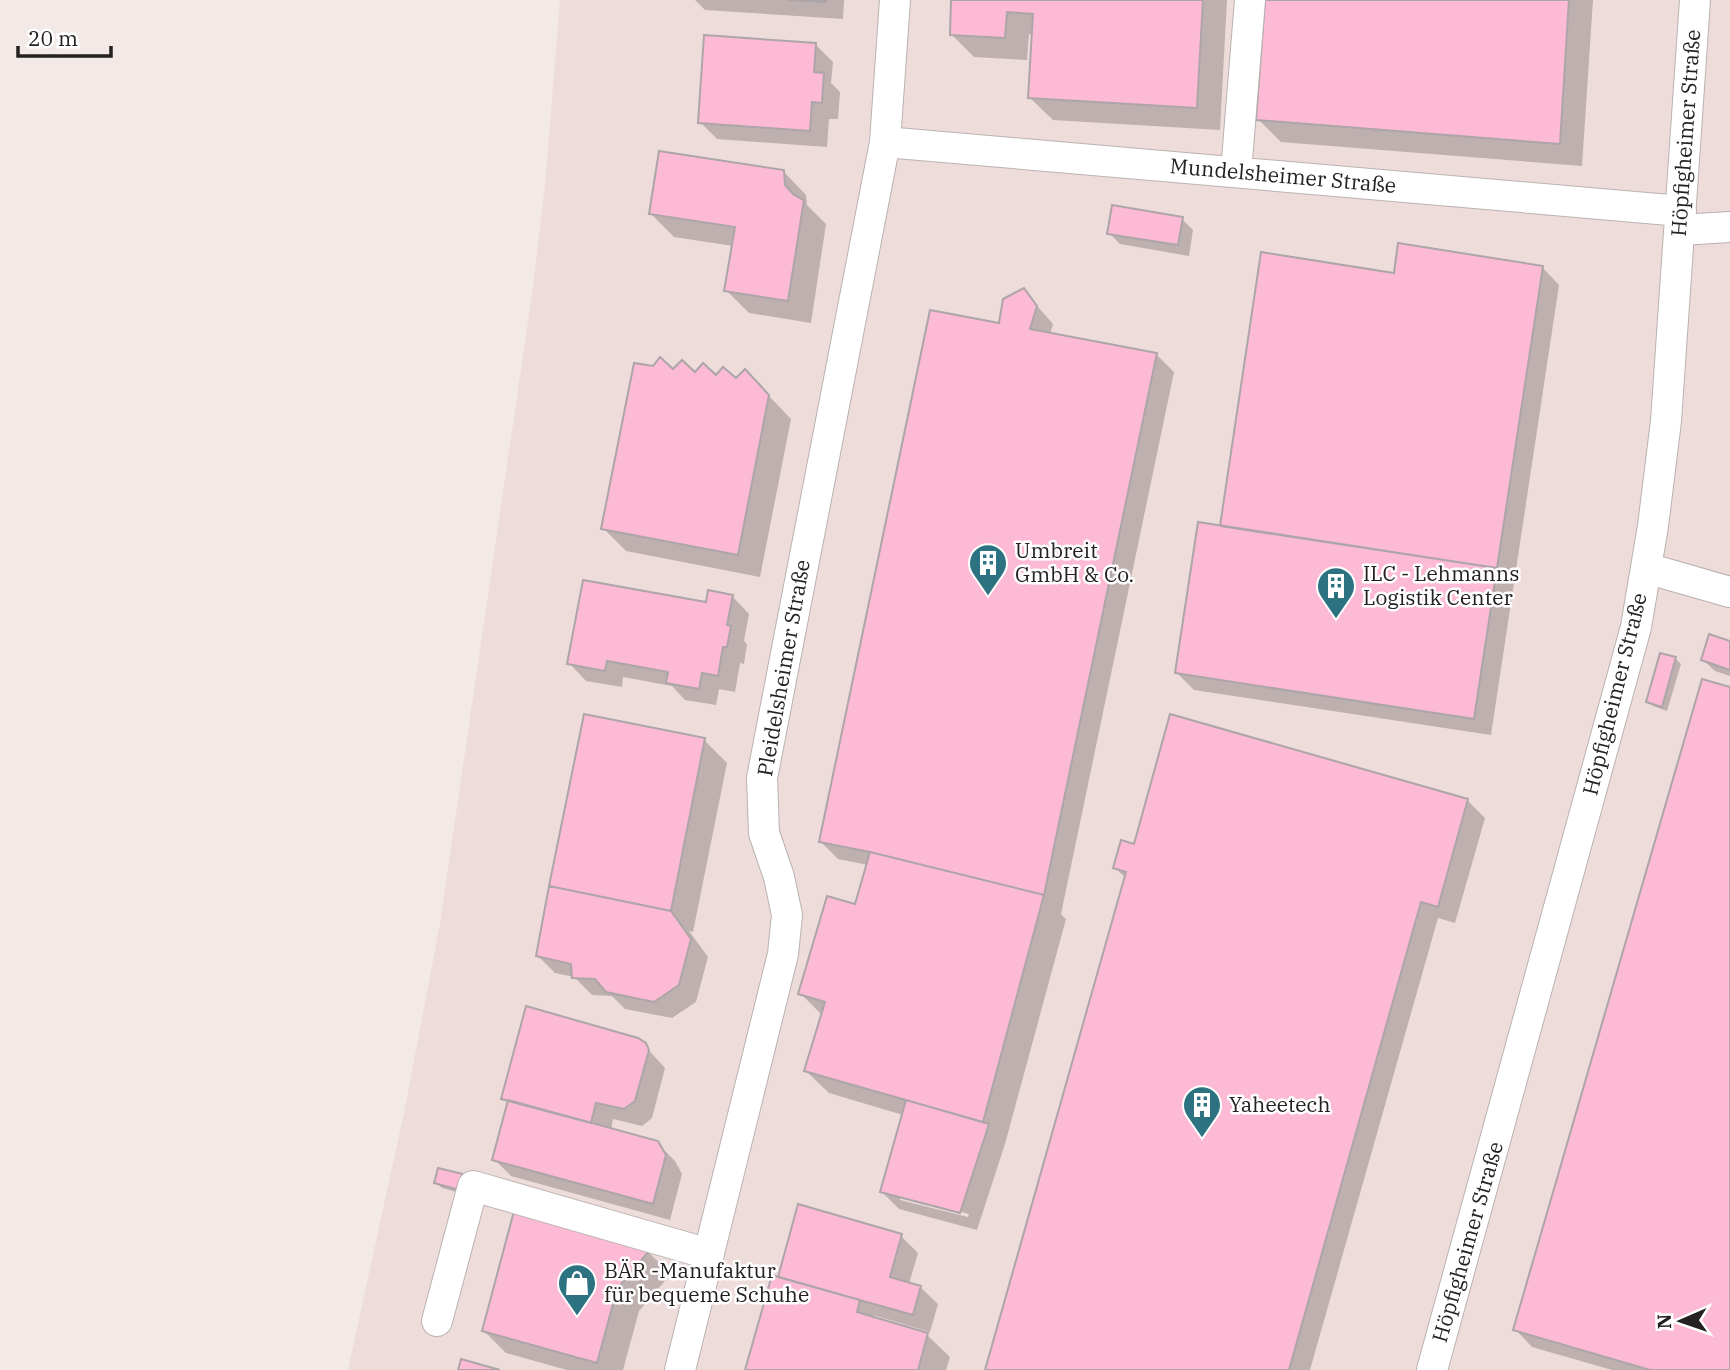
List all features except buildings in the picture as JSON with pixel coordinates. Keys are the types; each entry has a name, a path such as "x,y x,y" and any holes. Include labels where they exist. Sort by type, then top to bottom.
{"street":[{"name":"Pleidelsheimer Straße","path":"680,1370 783,954 787,915 779,877 764,833 762,778 884,142 895,0"},
{"path":"1236,172 1250,0"},
{"name":"Höpfigheimer Straße","path":"1432,1370 1636,627 1666,421 1695,0"},
{"name":"Mundelsheimer Straße","path":"884,142 1236,172 1730,227"},
{"path":"1646,568 1730,592"},
{"path":"437,1321 473,1186 709,1254"}],"shaded area":[{"path":"560,0 1730,0 1730,1370 348,1370 405,1108 440,923 533,287 545,184"}],"place":[{"name":"Umbreit GmbH & Co.","path":"988,597"},
{"name":"ILC - Lehmanns Logistik Center","path":"1336,620"},
{"name":"Yaheetech","path":"1202,1139"},
{"name":"BÄR -Manufaktur für bequeme Schuhe","path":"577,1317"}]}
